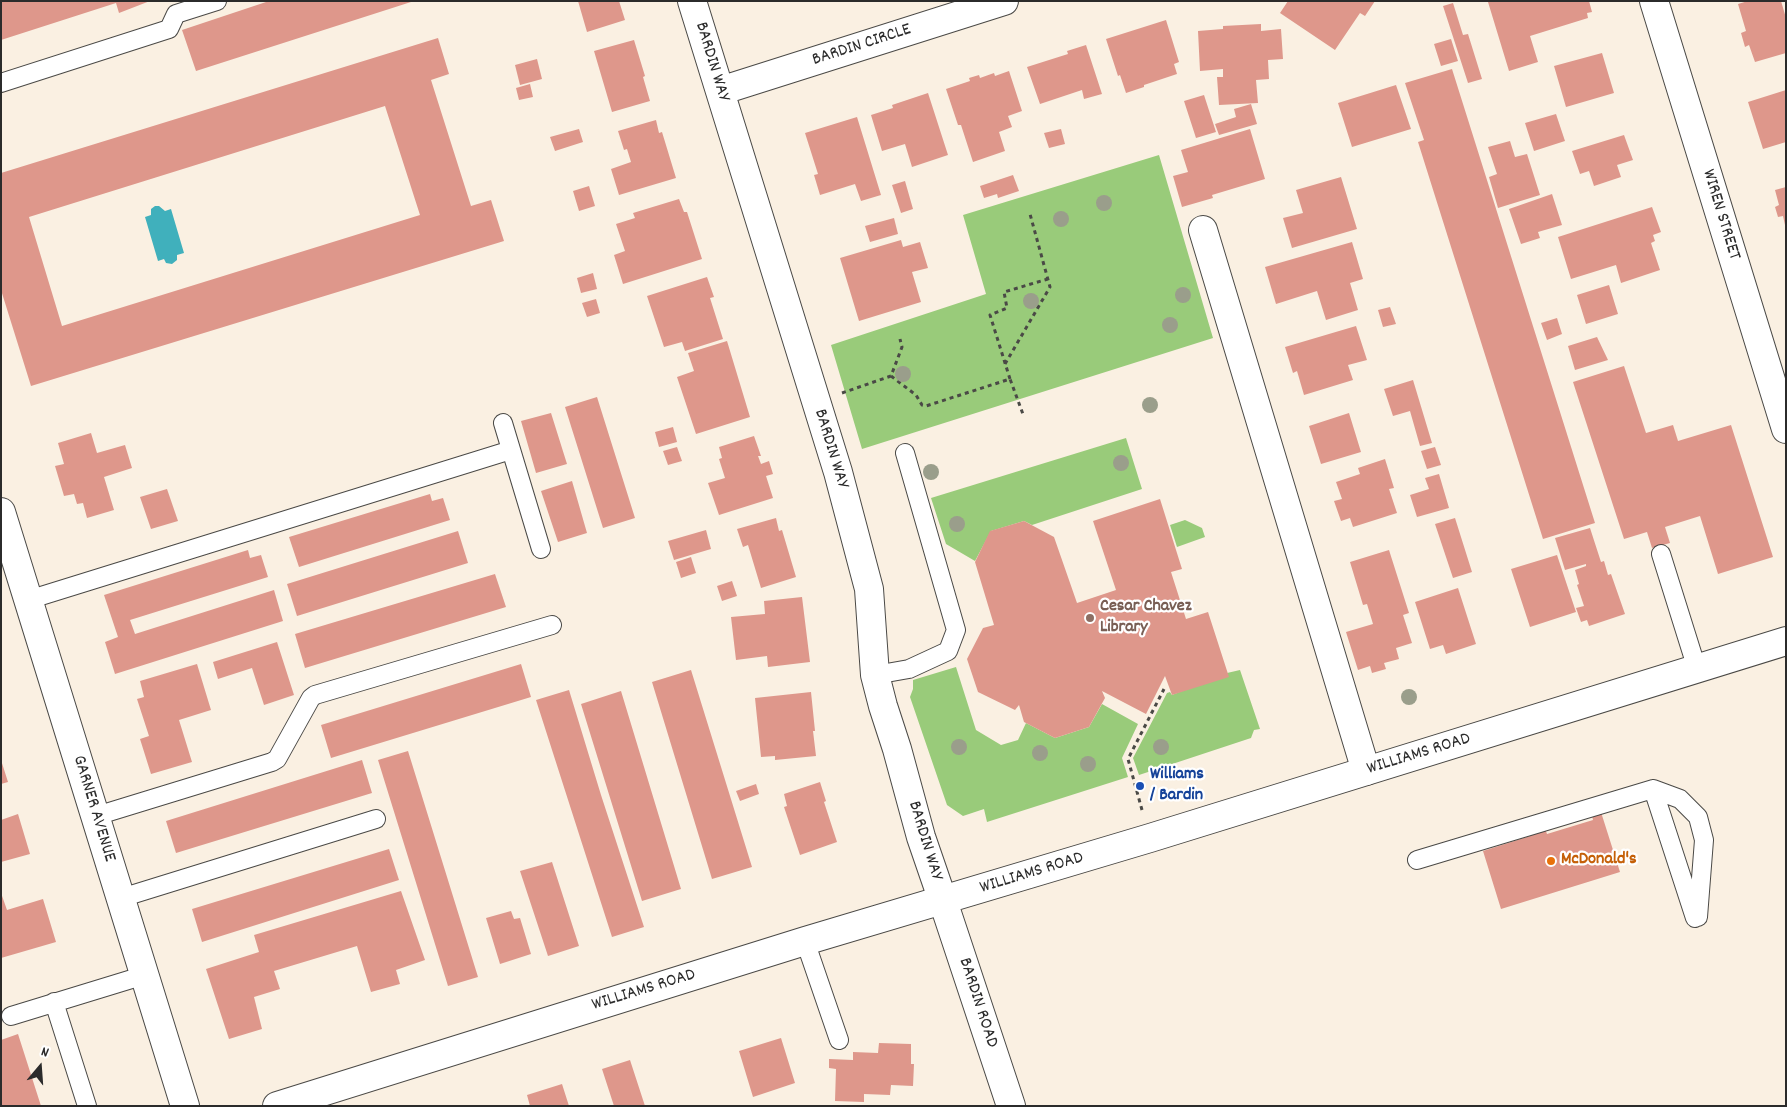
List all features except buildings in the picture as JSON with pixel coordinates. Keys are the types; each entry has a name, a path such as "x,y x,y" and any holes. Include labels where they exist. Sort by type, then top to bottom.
{"street":[{"name":"BARDIN WAY","path":"692,1 838,472 869,589 876,675 883,706 921,837 943,901"},
{"name":"BARDIN CIRCLE","path":"720,91 1004,1"},
{"name":"WIREN STREET","path":"1654,1 1786,429"},
{"path":"1203,230 1366,771"},
{"name":"GARNER AVENUE","path":"1,512 185,1106"},
{"name":"WILLIAMS ROAD","path":"278,1106 805,941 1150,838 1786,642"},
{"name":"BARDIN ROAD","path":"943,901 1011,1106"}],"lane":[{"path":"1,83 170,30 176,14 217,1"},
{"path":"503,423 541,549"},
{"path":"28,600 512,450"},
{"path":"876,675 909,669 948,651 956,630 905,452"},
{"path":"1661,554 1698,669"},
{"path":"96,816 272,762 277,759 311,698 315,696 552,625"},
{"path":"1417,860 1652,789 1680,799 1698,817 1704,840 1697,918 1652,789"},
{"path":"121,898 376,819"},
{"path":"805,941 839,1040"},
{"path":"10,1016 144,975"},
{"path":"54,1002 88,1106"}],"path":[{"path":"1005,364 1050,286 1030,214"},
{"path":"1024,417 990,315 1007,308 1004,292 1048,279"},
{"path":"892,376 902,347 900,339"},
{"path":"815,401 892,376"},
{"path":"892,376 916,395 922,405 926,406 1010,379"},
{"path":"1150,838 1128,760 1164,689"}],"green space":[{"path":"1159,155 1213,338 862,449 831,345 986,294 963,215"},
{"path":"1126,438 1142,489 1032,525 1024,521 991,531 975,561 946,544 931,498"},
{"path":"1185,520 1202,528 1205,537 1177,547 1170,525"},
{"path":"956,667 976,730 1001,745 1018,740 1026,723 1055,738 1089,727 1102,704 1138,724 1122,758 1128,777 987,822 984,809 963,816 947,805 910,697 913,689 913,680"},
{"path":"1240,670 1260,729 1254,730 1251,738 1139,775 1133,758 1167,693 1170,692 1172,695 1227,673"}],"water":[{"path":"159,206 165,211 171,209 184,253 177,255 177,260 172,264 166,263 164,259 158,261 145,217 151,215 151,209"}],"place":[{"name":"Cesar Chavez Library","path":"1090,618"},
{"name":"Williams / Bardin","path":"1140,786"},
{"name":"McDonald's","path":"1551,861"}]}
